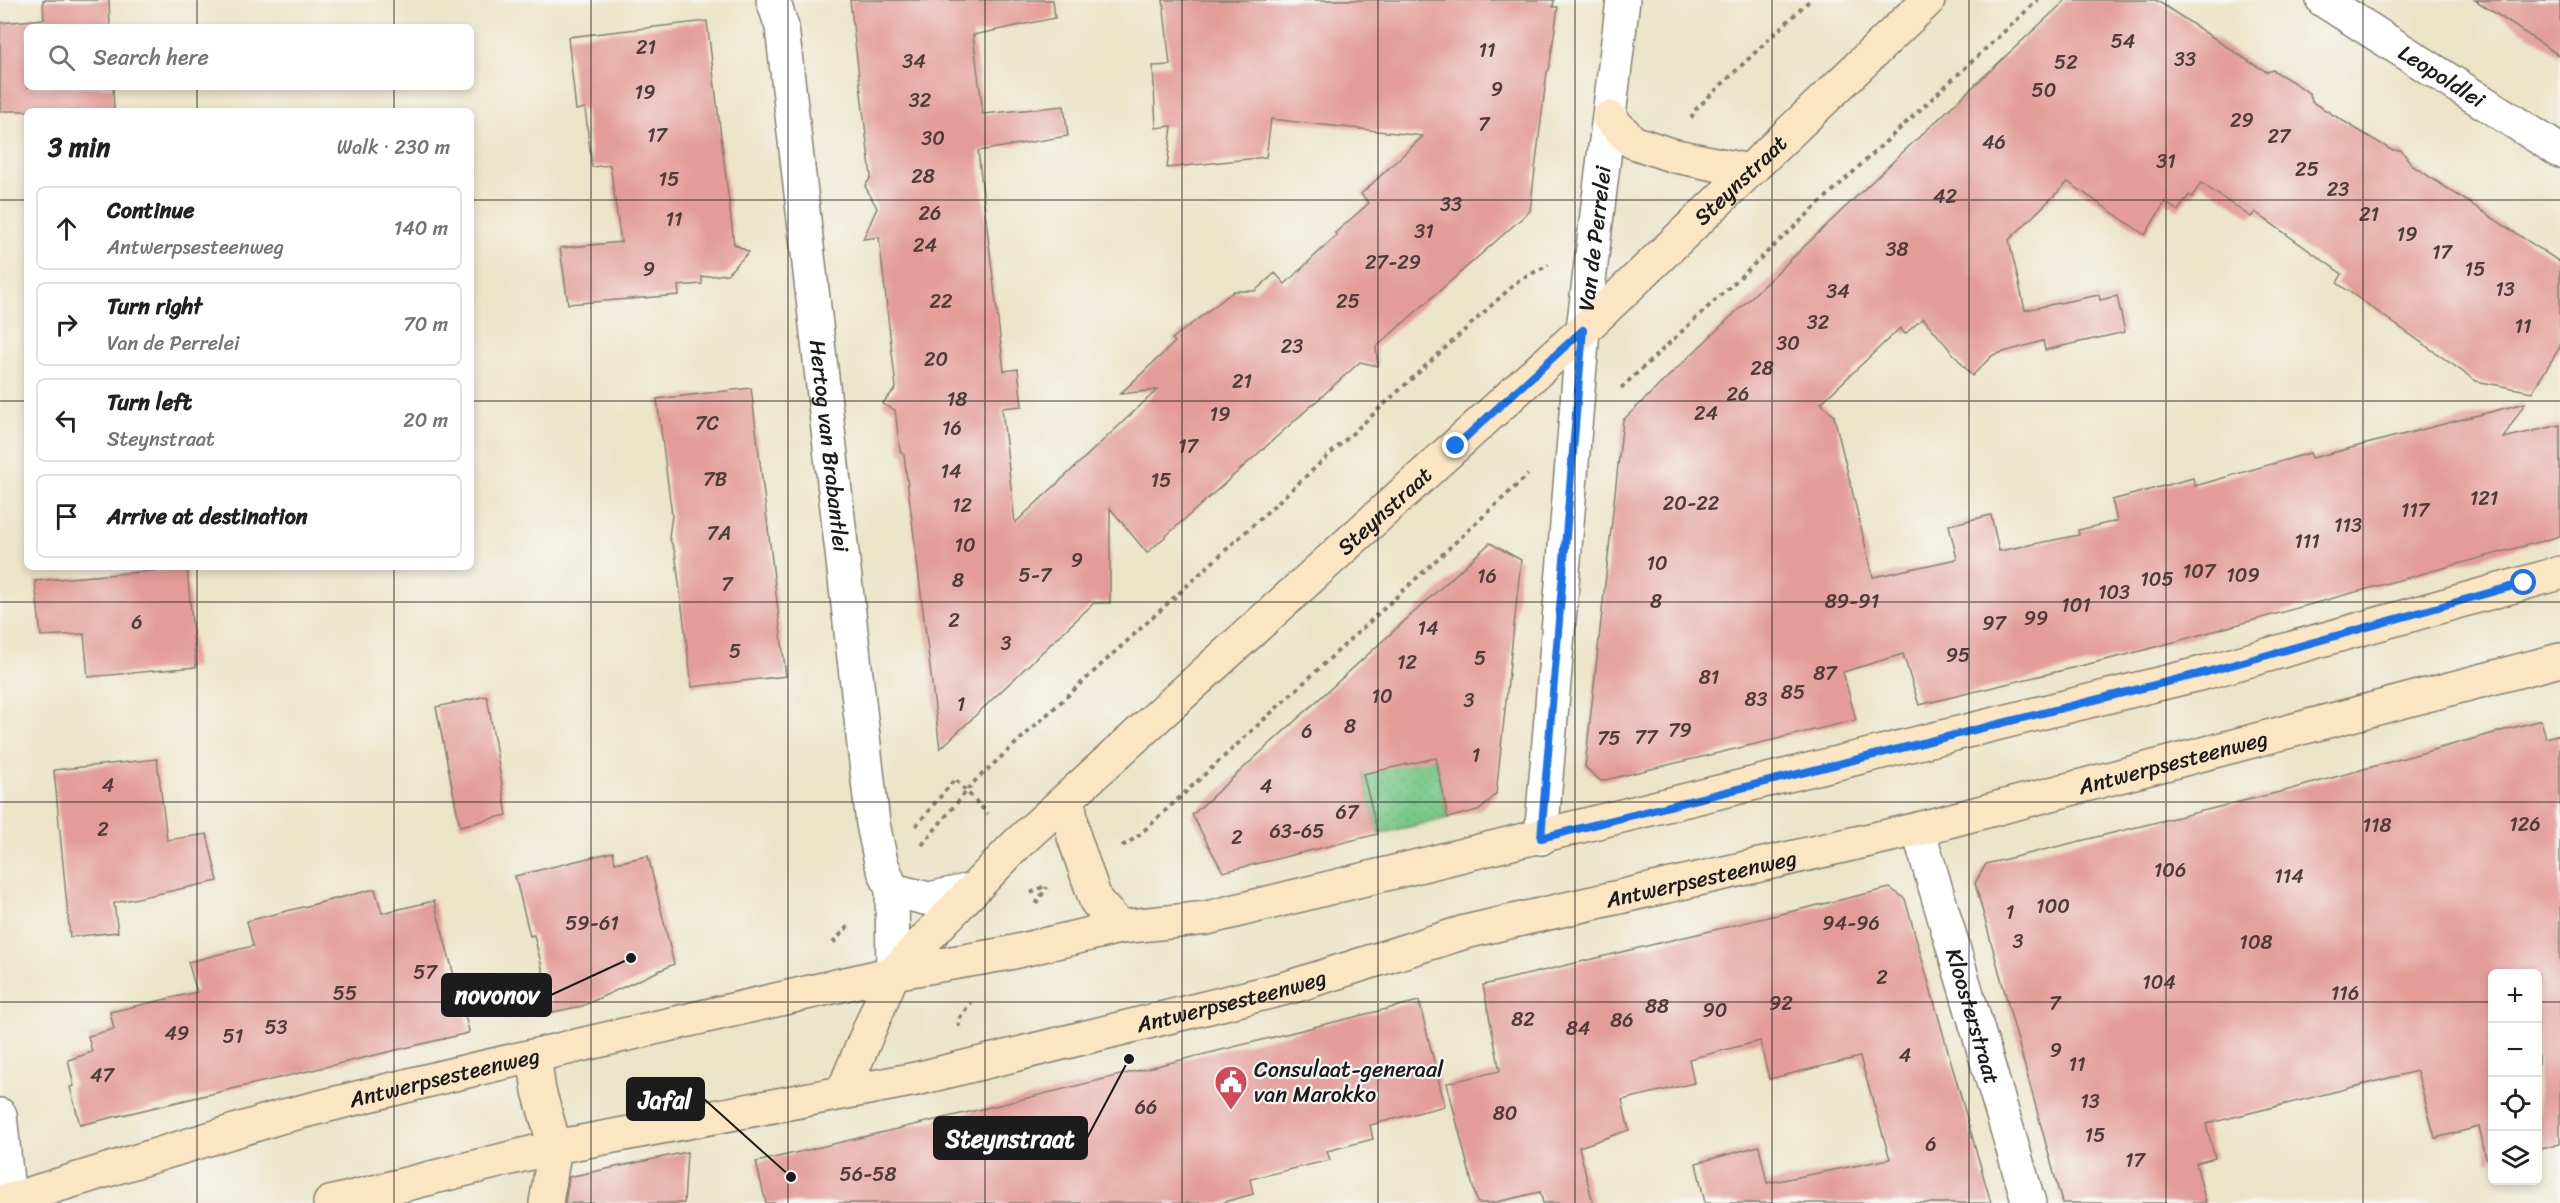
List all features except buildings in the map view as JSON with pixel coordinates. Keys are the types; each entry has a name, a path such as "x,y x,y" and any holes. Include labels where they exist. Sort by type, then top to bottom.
{"street":[{"name":"Hertog van Brabantlei","path":"773,0 782,27 873,824 881,862 890,886 893,973"},
{"name":"Van de Perrelei","path":"1541,838 1583,330 1623,0"},
{"name":"Steynstraat","path":"893,973 1017,844 1583,330 1928,0"},
{"name":"Leopoldlei","path":"2323,0 2560,151"},
{"path":"1609,118 1633,142 1671,155 1749,171"},
{"name":"Antwerpsesteenweg","path":"4,1202 280,1117 893,973 1005,954 1120,927 1207,918 1541,838 2207,672 2560,573"},
{"name":"Antwerpsesteenweg","path":"330,1203 555,1147 916,1079 1290,987 1465,932 1918,829 2560,660"},
{"path":"1068,798 1074,837 1096,901 1120,927"},
{"name":"Kloosterstraat","path":"1918,829 2029,1203"},
{"path":"890,886 929,899 971,890"},
{"path":"843,1092 893,973"},
{"path":"534,1056 539,1091 555,1147 546,1203"},
{"path":"0,1115 4,1202"}],"path":[{"path":"1671,155 1695,110 1810,0"},
{"path":"1028,894 1136,838 2038,0"},
{"path":"826,950 853,921 857,906 890,886 975,781 1519,280 1566,257 1595,232"}],"green space":[{"path":"1426,711 1448,818 1378,834 1363,774"}],"place":[{"name":"novonov","path":"631,958"},
{"name":"Steynstraat","path":"1129,1059"},
{"name":"Consulaat-generaal van Marokko","path":"1231,1111"},
{"name":"Jafal","path":"791,1177"}],"route":[{"path":"1456,446 1583,330 1541,838 2207,672 2524,583"}]}
